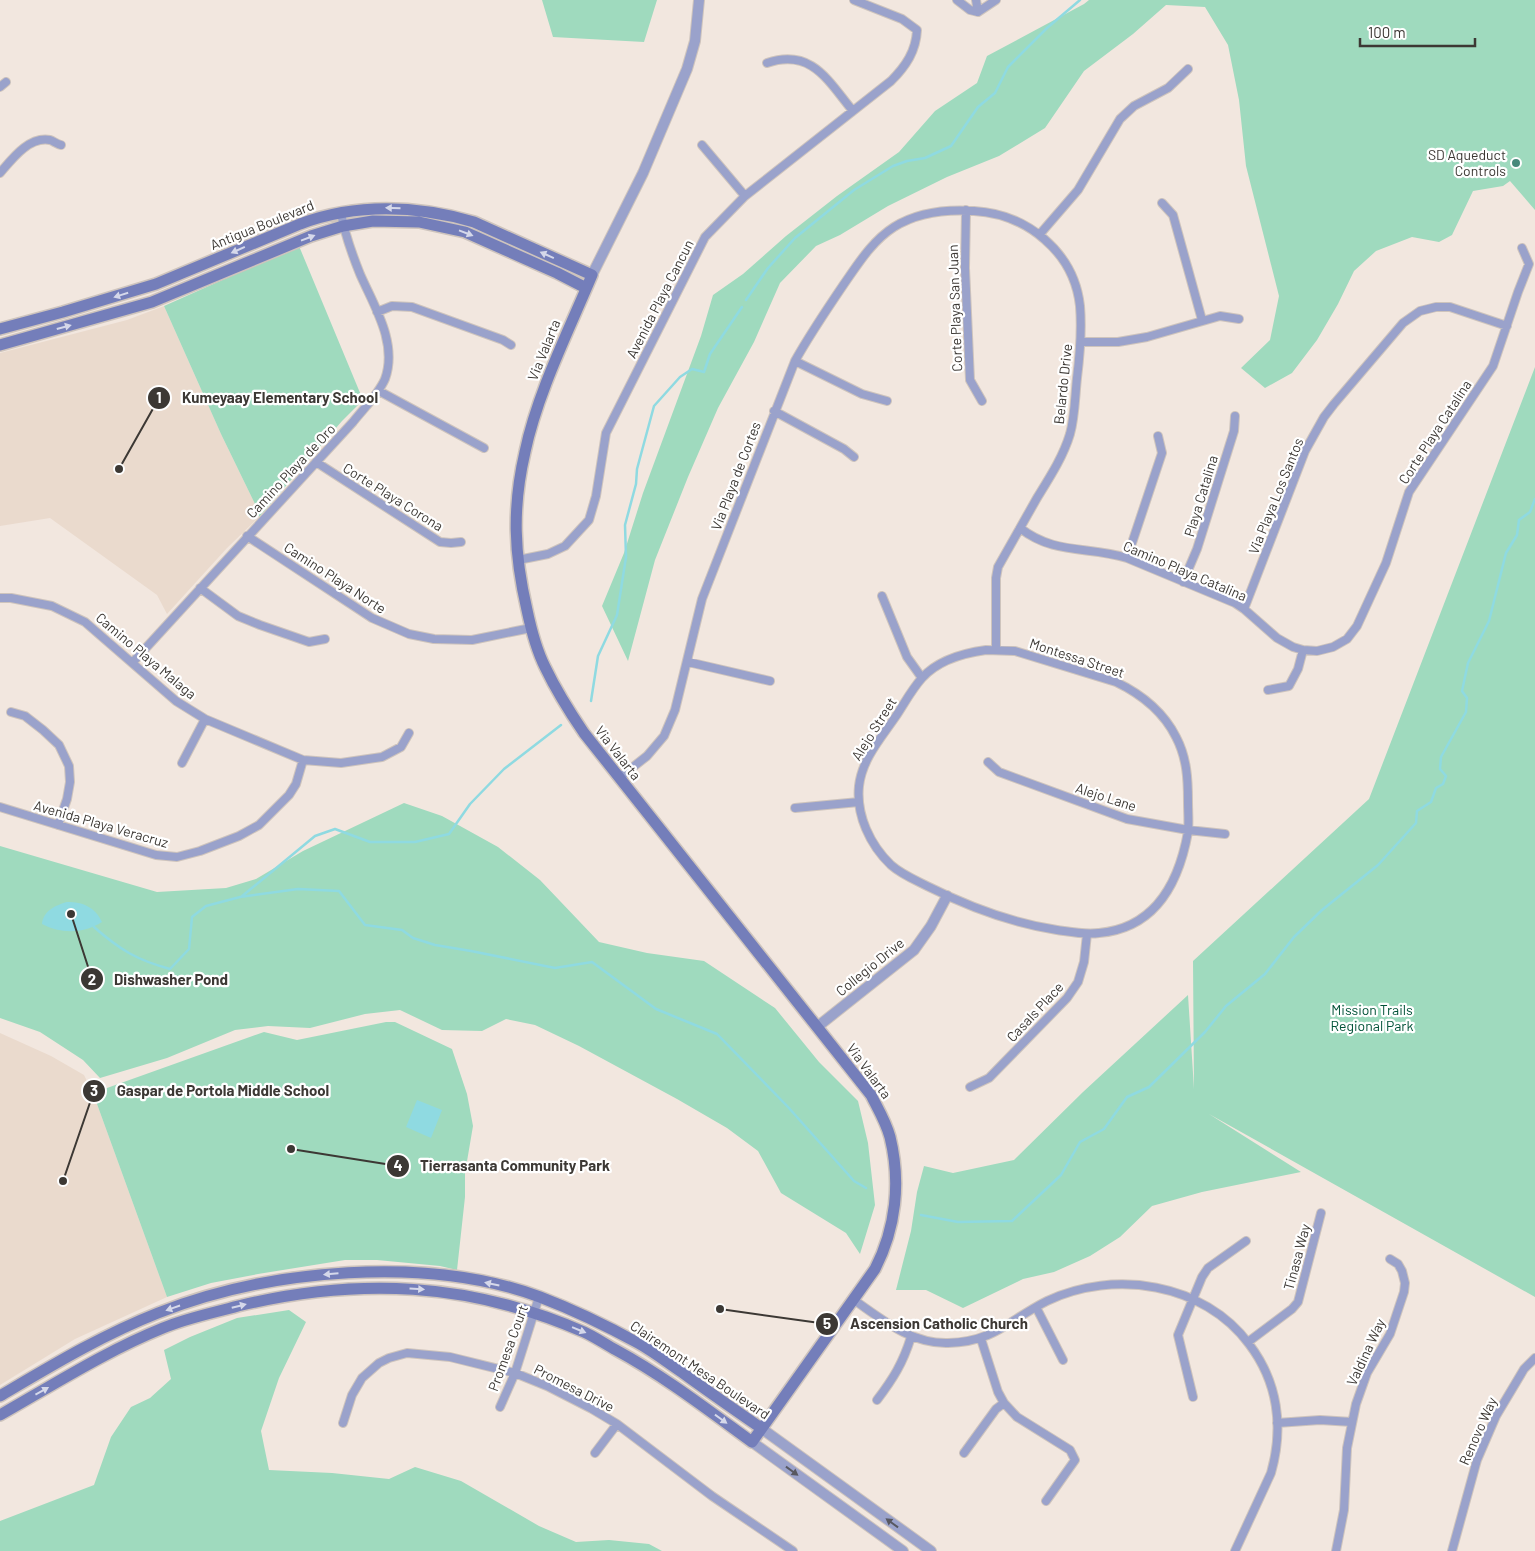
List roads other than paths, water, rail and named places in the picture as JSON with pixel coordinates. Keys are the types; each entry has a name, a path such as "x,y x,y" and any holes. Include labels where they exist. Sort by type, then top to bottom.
{"main road":[{"name":"Antigua Boulevard","path":"0,329 167,280 300,224 341,212 391,208 425,210 458,217 474,222 592,275"},
{"name":"Antigua Boulevard","path":"0,345 152,302 208,280 270,252 343,226 373,221 404,220 450,228 482,239 586,288"},
{"name":"Via Valarta","path":"592,275 535,414 525,451 516,507 518,560 522,589 531,628 544,666 564,703 584,733 871,1095 884,1118 890,1136 895,1166 896,1198 894,1215 884,1251 875,1269 752,1442"},
{"path":"166,296 167,280"},
{"path":"43,333 52,315"},
{"name":"Clairemont Mesa Boulevard","path":"0,1396 92,1343 158,1313 207,1296 302,1276 368,1271 392,1272 468,1279 540,1297 593,1320 640,1344 761,1428"},
{"path":"368,1288 381,1283 392,1272"},
{"name":"Clairemont Mesa Boulevard","path":"0,1415 132,1342 164,1327 206,1314 304,1293 368,1288 424,1290 465,1295 534,1312 586,1333 638,1362 752,1442"}],"street":[{"name":"Via Valarta","path":"592,275 643,172 687,69 695,41 699,0"},
{"path":"854,0 876,9 879,0"},
{"path":"957,0 970,10 978,12 996,0"},
{"path":"976,0 978,12"},
{"name":"Avenida Playa Cancun","path":"518,560 548,554 565,546 589,520 596,496 606,433 705,237 745,196 891,81 901,70 916,44 918,30 902,19 876,9"},
{"path":"767,63 781,59 792,59 809,64 823,74 853,111"},
{"path":"1040,234 1078,190 1120,119 1134,106 1168,88 1188,69"},
{"path":"0,88 6,82"},
{"path":"0,173 15,154 31,143 48,140 61,145"},
{"path":"702,145 745,196"},
{"path":"1162,204 1173,215 1202,320"},
{"name":"Corte Playa San Juan","path":"966,210 965,268 970,380 982,401"},
{"name":"Belardo Drive","path":"925,214 938,211 984,211 1011,218 1040,234 1050,243 1074,280 1080,305 1081,342 1070,434 1061,458 998,567 996,578 996,650"},
{"name":"Camino Playa de Oro","path":"133,662 247,536 286,497 379,391 389,362 387,338 360,273 343,226 341,212"},
{"name":"Via Playa de Cortes","path":"619,778 647,756 664,736 675,710 702,599 774,411 795,361 811,331 877,240 892,228 908,219 925,214"},
{"name":"Corte Playa Catalina","path":"1303,650 1333,647 1347,639 1357,626 1386,564 1410,492 1493,366 1529,264 1522,248"},
{"path":"377,312 392,306 412,307 512,345"},
{"name":"Via Playa Los Santos","path":"1244,609 1305,451 1324,417 1403,323 1420,311 1436,307 1450,307 1507,326"},
{"path":"1081,342 1118,342 1147,337 1220,316 1239,319"},
{"path":"795,361 862,394 887,401"},
{"path":"379,391 484,448"},
{"path":"774,411 844,449 854,457"},
{"name":"Playa Catalina","path":"1183,582 1197,549 1234,431 1235,416"},
{"path":"1127,558 1162,453 1158,436"},
{"name":"Corte Playa Corona","path":"316,462 440,542 461,542"},
{"name":"Camino Playa Catalina","path":"1020,528 1029,535 1053,546 1111,553 1127,558 1235,603 1277,638 1303,650"},
{"name":"Camino Playa Norte","path":"247,536 372,618 409,634 434,639 472,640 531,628"},
{"path":"200,588 238,616 260,625 309,642 325,639"},
{"path":"882,596 906,657 922,678"},
{"name":"Camino Playa Malaga","path":"0,598 11,598 52,606 85,622 176,701 205,719 303,760 341,763 382,757 401,747 408,733"},
{"name":"Alejo Street","path":"947,896 900,872 884,858 867,831 859,802 861,776 868,756 922,678 953,658 970,652 996,650"},
{"name":"Montessa Street","path":"947,896 976,909 1033,926 1087,934 1108,932 1127,927 1144,917 1169,890 1176,875 1188,830 1188,782 1184,756 1170,726 1149,702 1130,688 1116,682 1015,651 996,650"},
{"path":"1268,690 1289,686 1298,669 1303,650"},
{"path":"688,662 770,681"},
{"path":"10,712 25,716 43,730 59,745 69,766 70,782 67,799 58,825"},
{"path":"182,763 205,719"},
{"name":"Avenida Playa Veracruz","path":"0,807 156,855 177,857 239,836 259,825 289,795 296,784 303,760"},
{"name":"Alejo Lane","path":"988,762 999,772 1127,819 1188,830 1224,834"},
{"path":"795,808 859,802"},
{"name":"Collegio Drive","path":"817,1026 914,950 931,926 947,896"},
{"name":"Casals Place","path":"970,1088 989,1078 1067,998 1078,982 1084,962 1087,934"},
{"name":"Tinasa Way","path":"1248,1342 1292,1309 1298,1302 1321,1213"},
{"path":"1193,1397 1178,1335 1202,1277 1208,1268 1246,1241"},
{"name":"Valdina Way","path":"1336,1551 1344,1510 1347,1448 1356,1404 1367,1374 1390,1334 1404,1292 1405,1283 1402,1271 1398,1264 1390,1259"},
{"path":"854,1300 897,1331 930,1342 946,1344 981,1339 995,1333 1036,1307 1074,1291 1114,1284 1154,1287 1193,1299 1224,1316 1248,1342 1260,1359 1271,1382 1277,1414 1274,1461 1271,1473 1235,1551"},
{"name":"Promesa Court","path":"500,1407 515,1373 540,1297"},
{"path":"1036,1307 1063,1360"},
{"path":"877,1400 896,1375 912,1337"},
{"path":"981,1339 998,1392 1004,1403 1017,1417 1070,1450 1075,1460 1046,1501"},
{"name":"Promesa Drive","path":"343,1423 352,1395 362,1378 379,1363 389,1358 407,1353 450,1357 515,1373 546,1386 617,1424 712,1496 793,1551"},
{"name":"Renovo Way","path":"1452,1551 1477,1460 1496,1416 1524,1369 1535,1358"},
{"path":"964,1453 996,1410 1004,1403"},
{"path":"1277,1423 1320,1420 1352,1422"},
{"path":"595,1453 617,1424"},
{"name":"Clairemont Mesa Boulevard","path":"761,1428 931,1551"},
{"name":"Clairemont Mesa Boulevard","path":"752,1442 903,1551"}],"water":[{"path":"67,902 88,906 102,922 80,931 57,930 42,924 47,912"},
{"path":"417,1100 442,1110 431,1138 406,1127"}],"waterway":[{"path":"746,300 768,268 795,238 854,190 893,166 925,158 951,146 978,107 995,93 1008,67 1047,28 1080,0"},
{"path":"591,701 598,656 617,615 626,557 625,525 636,484 637,469 654,406 680,377 692,369 704,372 710,354 742,307"},
{"path":"921,1215 958,1222 1012,1221 1061,1175 1080,1142 1104,1129 1127,1097 1149,1087 1205,1032 1226,1006 1265,974 1294,937 1322,910 1378,865 1416,823 1417,811 1431,802 1436,788 1443,784 1446,776 1440,769 1441,757 1466,712 1467,698 1462,691 1468,663 1489,621 1506,553 1517,535 1519,520 1530,512 1535,499"},
{"path":"241,897 315,836 335,829 370,842 415,842 449,834 470,804 504,769 561,725"},
{"path":"94,927 129,953 170,969 189,949 192,917 206,906 240,897 298,889 339,891 365,925 402,930 413,938 435,945 555,968 592,962 656,1009 717,1034 788,1107 854,1181 866,1188"}],"place":[{"name":"SD Aqueduct Controls","path":"1516,163"},
{"name":"Kumeyaay Elementary School","path":"119,469"},
{"name":"Dishwasher Pond","path":"71,914"},
{"name":"Tierrasanta Community Park","path":"291,1149"},
{"name":"Gaspar de Portola Middle School","path":"63,1181"},
{"name":"Ascension Catholic Church","path":"720,1309"}],"park label":[{"name":"Mission Trails Regional Park","path":"1372,1018"}]}
